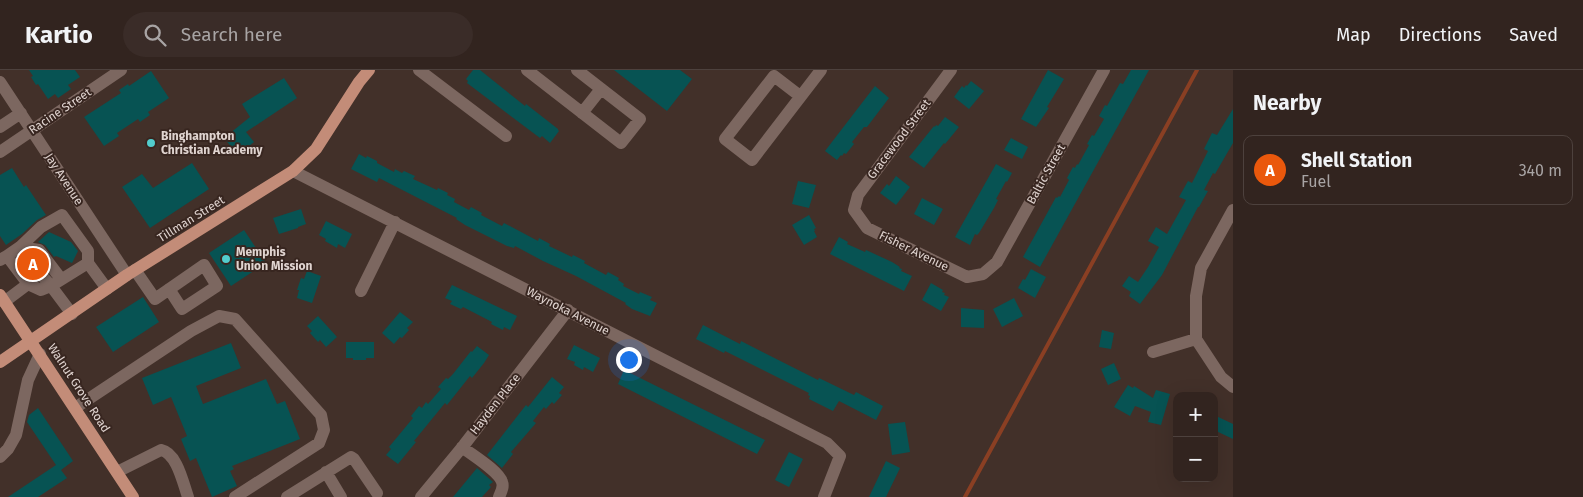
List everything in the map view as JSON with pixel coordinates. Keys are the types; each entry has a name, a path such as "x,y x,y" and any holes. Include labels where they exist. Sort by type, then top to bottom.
{"main road":[{"name":"Tillman Street","path":"0,362 131,273 293,171 316,149 359,82 369,70"},
{"name":"Walnut Grove Road","path":"2,298 133,497"}],"street":[{"name":"Racine Street","path":"0,152 121,70"},
{"path":"419,70 506,136"},
{"path":"528,70 621,143 640,119 577,70"},
{"path":"800,96 774,76 725,138 752,160 822,70"},
{"name":"Gracewood Street","path":"854,210 858,195 951,70"},
{"name":"Baltic Street","path":"983,274 997,262 1104,70"},
{"name":"Jay Avenue","path":"0,82 131,273 155,299 169,289"},
{"path":"582,113 601,89"},
{"path":"0,127 21,113"},
{"name":"Waynoka Avenue","path":"293,171 828,443 840,456 824,497"},
{"name":"Fisher Avenue","path":"854,210 867,228 967,277 983,274"},
{"path":"1233,210 1201,268 1196,296 1196,339 1221,377 1233,387"},
{"path":"88,263 41,290 28,284 3,258 20,247 41,228 62,215 88,251 88,263 107,289"},
{"path":"361,292 395,222"},
{"path":"20,247 28,259"},
{"path":"20,247 39,250 72,314"},
{"path":"37,270 56,283"},
{"path":"2,298 28,284"},
{"name":"Hayden Place","path":"421,497 568,310"},
{"path":"75,408 191,332 220,316 235,319 321,416 324,430 319,443 235,497"},
{"path":"1153,352 1196,339"},
{"path":"0,457 8,449 16,435 28,380 40,354"},
{"path":"462,447 498,475 502,482 499,497"},
{"path":"117,472 161,450 166,451 174,459 188,497"},
{"path":"287,497 351,457 377,493"},
{"path":"326,472 342,497"}],"building":[{"path":"29,70 75,70 80,77 68,85 71,89 58,98 55,94 48,99 38,84 36,85"},
{"path":"473,70 480,70 525,106 526,104 558,129 559,131 550,143 542,136 540,138 467,83 466,79"},
{"path":"614,70 680,70 692,79 667,111"},
{"path":"1048,70 1064,79 1047,107 1049,108 1036,127 1021,119"},
{"path":"1131,70 1149,70 1040,267 1023,257 1056,197 1060,197 1073,167 1075,168 1078,165 1089,145 1087,144 1092,135 1094,136 1104,119 1099,116 1105,105 1107,106 1120,83 1123,84"},
{"path":"151,71 169,98 148,112 150,115 140,122 138,119 117,133 119,136 104,146 84,117 121,93 119,90 128,84 129,86"},
{"path":"284,78 297,98 246,132 254,142 238,155 224,138 250,117 242,104"},
{"path":"971,81 984,91 969,109 954,97 962,86 964,88"},
{"path":"875,86 889,98 867,127 864,127 852,142 854,144 846,154 841,155 837,160 825,151"},
{"path":"1233,109 1233,143 1215,174 1213,173 1204,190 1208,191 1162,275 1140,304 1129,296 1131,292 1122,286 1129,276 1138,282 1148,267 1159,247 1148,241 1156,227 1167,234 1186,200 1179,197 1188,181 1192,183 1208,151 1204,149 1212,133 1217,135"},
{"path":"945,117 959,127 924,168 909,157 934,126 938,126"},
{"path":"1011,138 1028,147 1022,159 1004,150"},
{"path":"359,154 377,161 377,163 394,172 395,169 415,176 413,179 448,193 447,195 455,199 454,202 469,210 471,207 482,213 481,215 502,226 504,223 538,241 539,238 550,244 549,246 585,261 584,263 606,275 608,272 619,278 618,280 624,284 623,286 639,294 640,292 652,297 650,300 657,303 650,316 632,309 626,303 576,276 515,246 514,248 507,246 379,178 377,182 351,169"},
{"path":"192,163 209,189 150,228 122,187 142,174 153,188"},
{"path":"996,164 1012,173 996,199 998,200 994,208 979,233 975,234 970,245 955,237"},
{"path":"12,168 46,215 6,245 0,236 0,175"},
{"path":"896,176 910,187 896,205 880,193 887,184 889,186"},
{"path":"798,181 816,185 809,208 792,204"},
{"path":"922,198 943,209 934,225 914,214"},
{"path":"301,209 306,224 279,234 273,218"},
{"path":"809,215 816,228 814,231 817,237 804,245 792,225"},
{"path":"326,221 352,234 345,248 338,244 337,248 319,235"},
{"path":"244,230 266,263 231,286 209,253"},
{"path":"49,232 71,242 78,251 72,263 56,256 54,257 45,245 38,242"},
{"path":"839,237 848,242 847,244 892,262 902,269 901,271 912,276 904,291 830,254"},
{"path":"30,257 38,262 31,264 29,272 22,263"},
{"path":"1031,269 1046,277 1035,298 1018,288"},
{"path":"307,271 321,276 312,303 297,298 299,290 297,290 301,278 304,279"},
{"path":"931,283 943,290 944,295 949,297 941,311 922,300"},
{"path":"452,285 517,316 510,330 504,327 503,330 463,307 461,309 450,304 452,301 445,298"},
{"path":"143,297 159,322 113,352 96,327"},
{"path":"1014,298 1023,316 1002,327 993,309"},
{"path":"961,308 984,310 984,328 961,327"},
{"path":"400,312 413,322 407,328 409,330 394,344 382,333"},
{"path":"318,316 337,337 326,347 320,340 318,342 307,326"},
{"path":"703,325 740,344 741,341 818,380 819,378 854,395 856,392 883,406 876,420 839,401 833,411 809,399 809,393 725,351 724,353 696,339"},
{"path":"1102,330 1114,333 1111,349 1099,347"},
{"path":"346,342 374,342 374,358 353,360 353,358 346,358"},
{"path":"231,343 241,368 196,386 203,404 266,379 277,404 285,401 300,439 232,466 234,469 230,471 237,486 212,497 196,458 190,461 181,439 187,436 171,397 153,405 142,378"},
{"path":"574,345 600,358 593,372 584,367 583,370 574,365 575,362 567,359"},
{"path":"477,346 489,355 484,363 472,378 470,376 447,405 445,403 398,464 386,455 391,449 389,447 413,418 411,416 419,406 422,408 426,402 428,404 441,389 438,387 446,378 448,379 453,374"},
{"path":"1114,363 1121,379 1108,385 1101,369"},
{"path":"624,370 765,440 757,454 618,384"},
{"path":"552,377 564,387 559,393 562,395 554,404 552,402 546,409 544,407 533,421 536,423 511,452 513,454 502,468 487,455 526,405 528,407"},
{"path":"1128,385 1133,388 1134,386 1153,398 1156,390 1170,394 1161,425 1148,422 1151,412 1135,406 1130,416 1114,407"},
{"path":"38,408 73,461 61,470 67,478 38,497 8,497 56,465 27,422 29,415"},
{"path":"1218,417 1233,424 1233,439 1218,432"},
{"path":"905,422 910,452 892,455 888,424"},
{"path":"789,452 803,459 789,487 775,480"},
{"path":"886,461 900,468 886,497 869,497"},
{"path":"477,468 493,482 489,485 491,487 482,497 453,497"}],"waterway":[{"path":"965,497 1197,70"}],"tunnel":[{"path":"28,259 37,270"}],"place":[{"name":"Binghampton Christian Academy","path":"151,143"},
{"name":"Memphis Union Mission","path":"226,259"},
{"name":"Shell Station","path":"33,264"}]}
